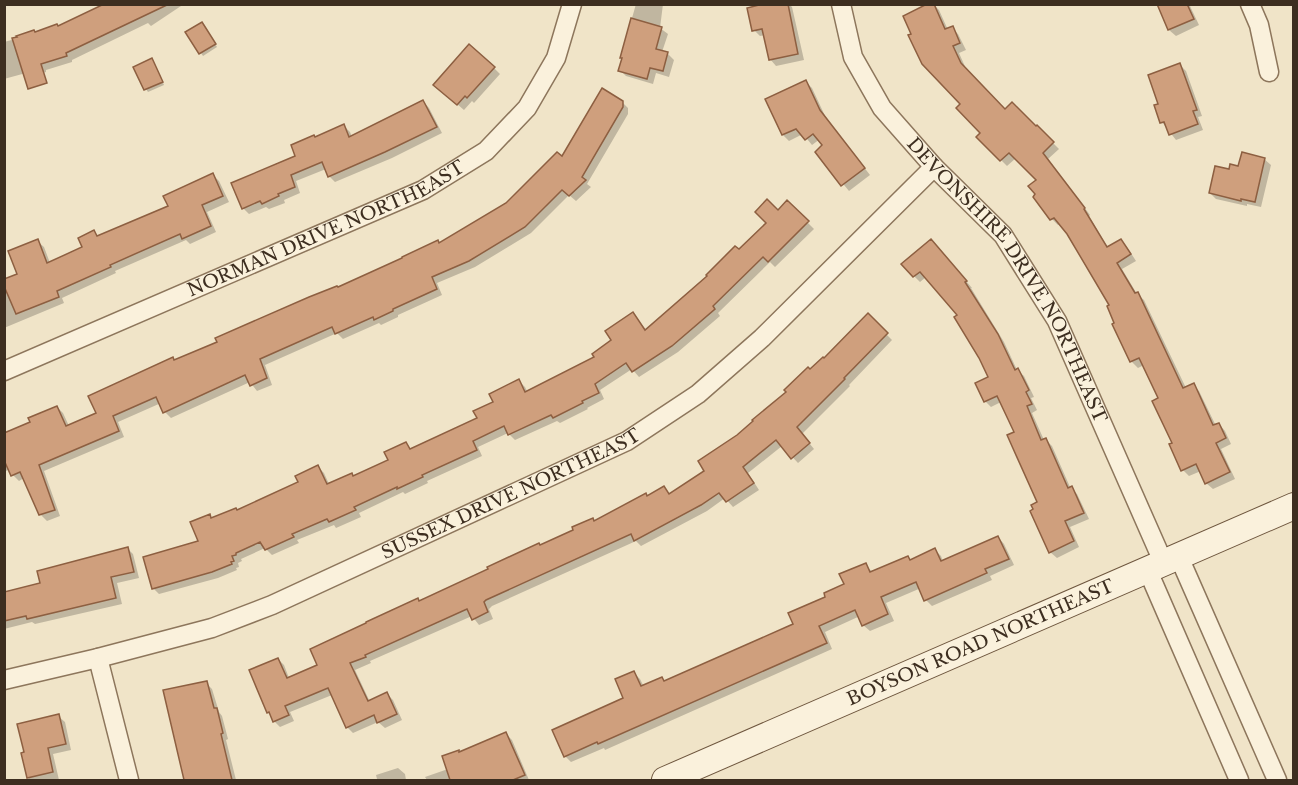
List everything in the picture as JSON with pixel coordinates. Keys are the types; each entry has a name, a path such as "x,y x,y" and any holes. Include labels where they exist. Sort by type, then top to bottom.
{"main road":[{"name":"BOYSON ROAD NORTHEAST","path":"666,780 1293,506"}],"street":[{"name":"NORMAN DRIVE NORTHEAST","path":"4,371 423,190 486,151 527,108 556,58 572,4"},
{"name":"DEVONSHIRE DRIVE NORTHEAST","path":"841,4 853,57 882,108 934,167 1003,235 1057,321 1164,564 1277,780"},
{"path":"1250,4 1259,25 1269,72"},
{"name":"SUSSEX DRIVE NORTHEAST","path":"4,680 212,628 272,605 627,441 698,394 762,338 934,167"},
{"name":"DEVONSHIRE DRIVE NORTHEAST","path":"1164,564 1239,780"},
{"path":"99,658 129,780"}],"building":[{"path":"104,4 169,4 66,53 67,56 41,64 47,83 28,89 12,38 57,24 58,26"},
{"path":"763,4 788,4 798,54 769,60 762,29 752,31 747,8"},
{"path":"927,4 934,4 945,29 953,26 960,43 953,46 961,63 1005,109 1012,102 1054,142 1043,153 1085,208 1107,247 1121,239 1131,254 1117,263 1135,293 1138,292 1183,388 1194,383 1213,425 1219,423 1226,438 1216,443 1230,472 1205,484 1196,464 1181,471 1169,444 1172,443 1152,401 1158,398 1139,358 1130,362 1112,324 1114,323 1107,306 1109,305 1067,234 1054,218 1050,220 1033,197 1035,194 1028,186 1036,180 1009,153 1000,161 976,137 980,133 956,108 960,104 922,64 908,35 911,34 903,16"},
{"path":"1157,4 1187,4 1194,19 1168,30"},
{"path":"631,18 662,27 656,49 668,52 663,71 650,68 647,79 618,71"},
{"path":"202,22 216,44 199,54 185,32"},
{"path":"469,44 495,67 467,98 465,96 457,105 433,85"},
{"path":"152,58 163,82 144,90 133,67"},
{"path":"1180,63 1197,110 1193,111 1198,124 1169,135 1164,122 1160,123 1154,105 1158,104 1148,75"},
{"path":"806,80 820,110 865,168 841,186 815,152 822,145 813,134 805,140 796,129 782,135 765,99"},
{"path":"602,88 623,101 623,107 582,177 586,180 569,196 562,190 525,227 469,261 432,277 437,289 374,320 373,317 335,334 332,327 260,359 267,378 250,386 245,375 163,413 156,397 113,416 119,431 39,465 55,510 39,515 20,472 11,476 4,460 4,433 30,422 28,418 57,406 66,426 96,413 88,396 173,357 174,360 217,342 215,338 309,297 338,287 438,240 439,243 506,203 557,152 562,156"},
{"path":"423,100 437,127 328,177 322,162 291,175 295,187 262,204 260,201 242,209 231,183 295,156 291,145 344,124 349,137"},
{"path":"1242,152 1265,158 1255,202 1209,193 1215,166 1229,169 1230,164 1238,166"},
{"path":"213,173 223,196 202,205 211,226 182,239 180,234 110,265 111,267 57,291 59,297 16,314 4,286 4,279 17,274 8,251 38,239 47,263 82,247 78,238 94,230 97,236 168,206 163,196"},
{"path":"767,199 778,210 787,200 809,221 768,262 763,257 713,306 715,309 672,346 632,372 626,363 595,384 599,393 553,418 551,415 508,435 504,426 473,441 477,450 354,507 356,510 329,522 327,519 292,534 294,537 265,550 260,542 232,556 234,561 231,562 232,564 152,589 143,557 198,541 190,522 210,514 211,518 236,508 237,510 298,482 295,476 318,465 327,484 352,473 353,476 388,460 384,452 406,442 410,449 477,418 473,411 493,402 489,394 519,379 525,392 594,357 592,354 611,340 605,331 633,312 645,330 707,276 735,246 739,249 766,223 755,212"},
{"path":"931,239 967,281 965,282 998,334 1015,370 1018,368 1029,390 1026,392 1032,404 1027,406 1041,440 1046,438 1068,488 1072,486 1084,513 1065,521 1074,541 1049,553 1030,511 1033,509 1031,505 1037,502 1007,435 1014,432 997,396 984,402 975,383 988,377 954,317 957,315 920,272 913,277 901,264"},
{"path":"868,313 888,333 797,427 810,443 791,459 776,440 743,467 754,483 726,502 719,493 634,541 631,534 486,600 484,602 488,612 472,620 467,609 350,663 368,701 387,692 397,714 377,723 374,715 346,728 328,688 285,706 289,715 273,722 249,670 278,658 287,678 317,665 310,649 366,622 418,598 419,601 539,543 540,545 573,530 572,527 593,518 594,521 646,493 647,496 664,486 669,494 704,471 698,461 737,435 786,392 784,390 808,367 810,369 824,358"},
{"path":"998,536 1009,559 985,569 987,573 924,601 916,582 881,597 888,614 862,626 855,610 819,626 827,643 564,757 552,730 623,698 615,679 634,671 641,686 662,677 664,681 793,624 788,613 825,597 824,593 844,584 839,574 866,563 870,572 908,556 910,560 935,548 941,561"},
{"path":"128,547 134,572 111,577 116,598 27,619 26,616 4,621 4,592 40,583 37,571"},
{"path":"207,681 214,708 217,708 232,780 184,780 163,690"},
{"path":"59,714 66,744 48,748 53,772 27,778 17,724"},
{"path":"506,732 525,775 513,780 450,780 442,756 459,750 459,752"}]}
